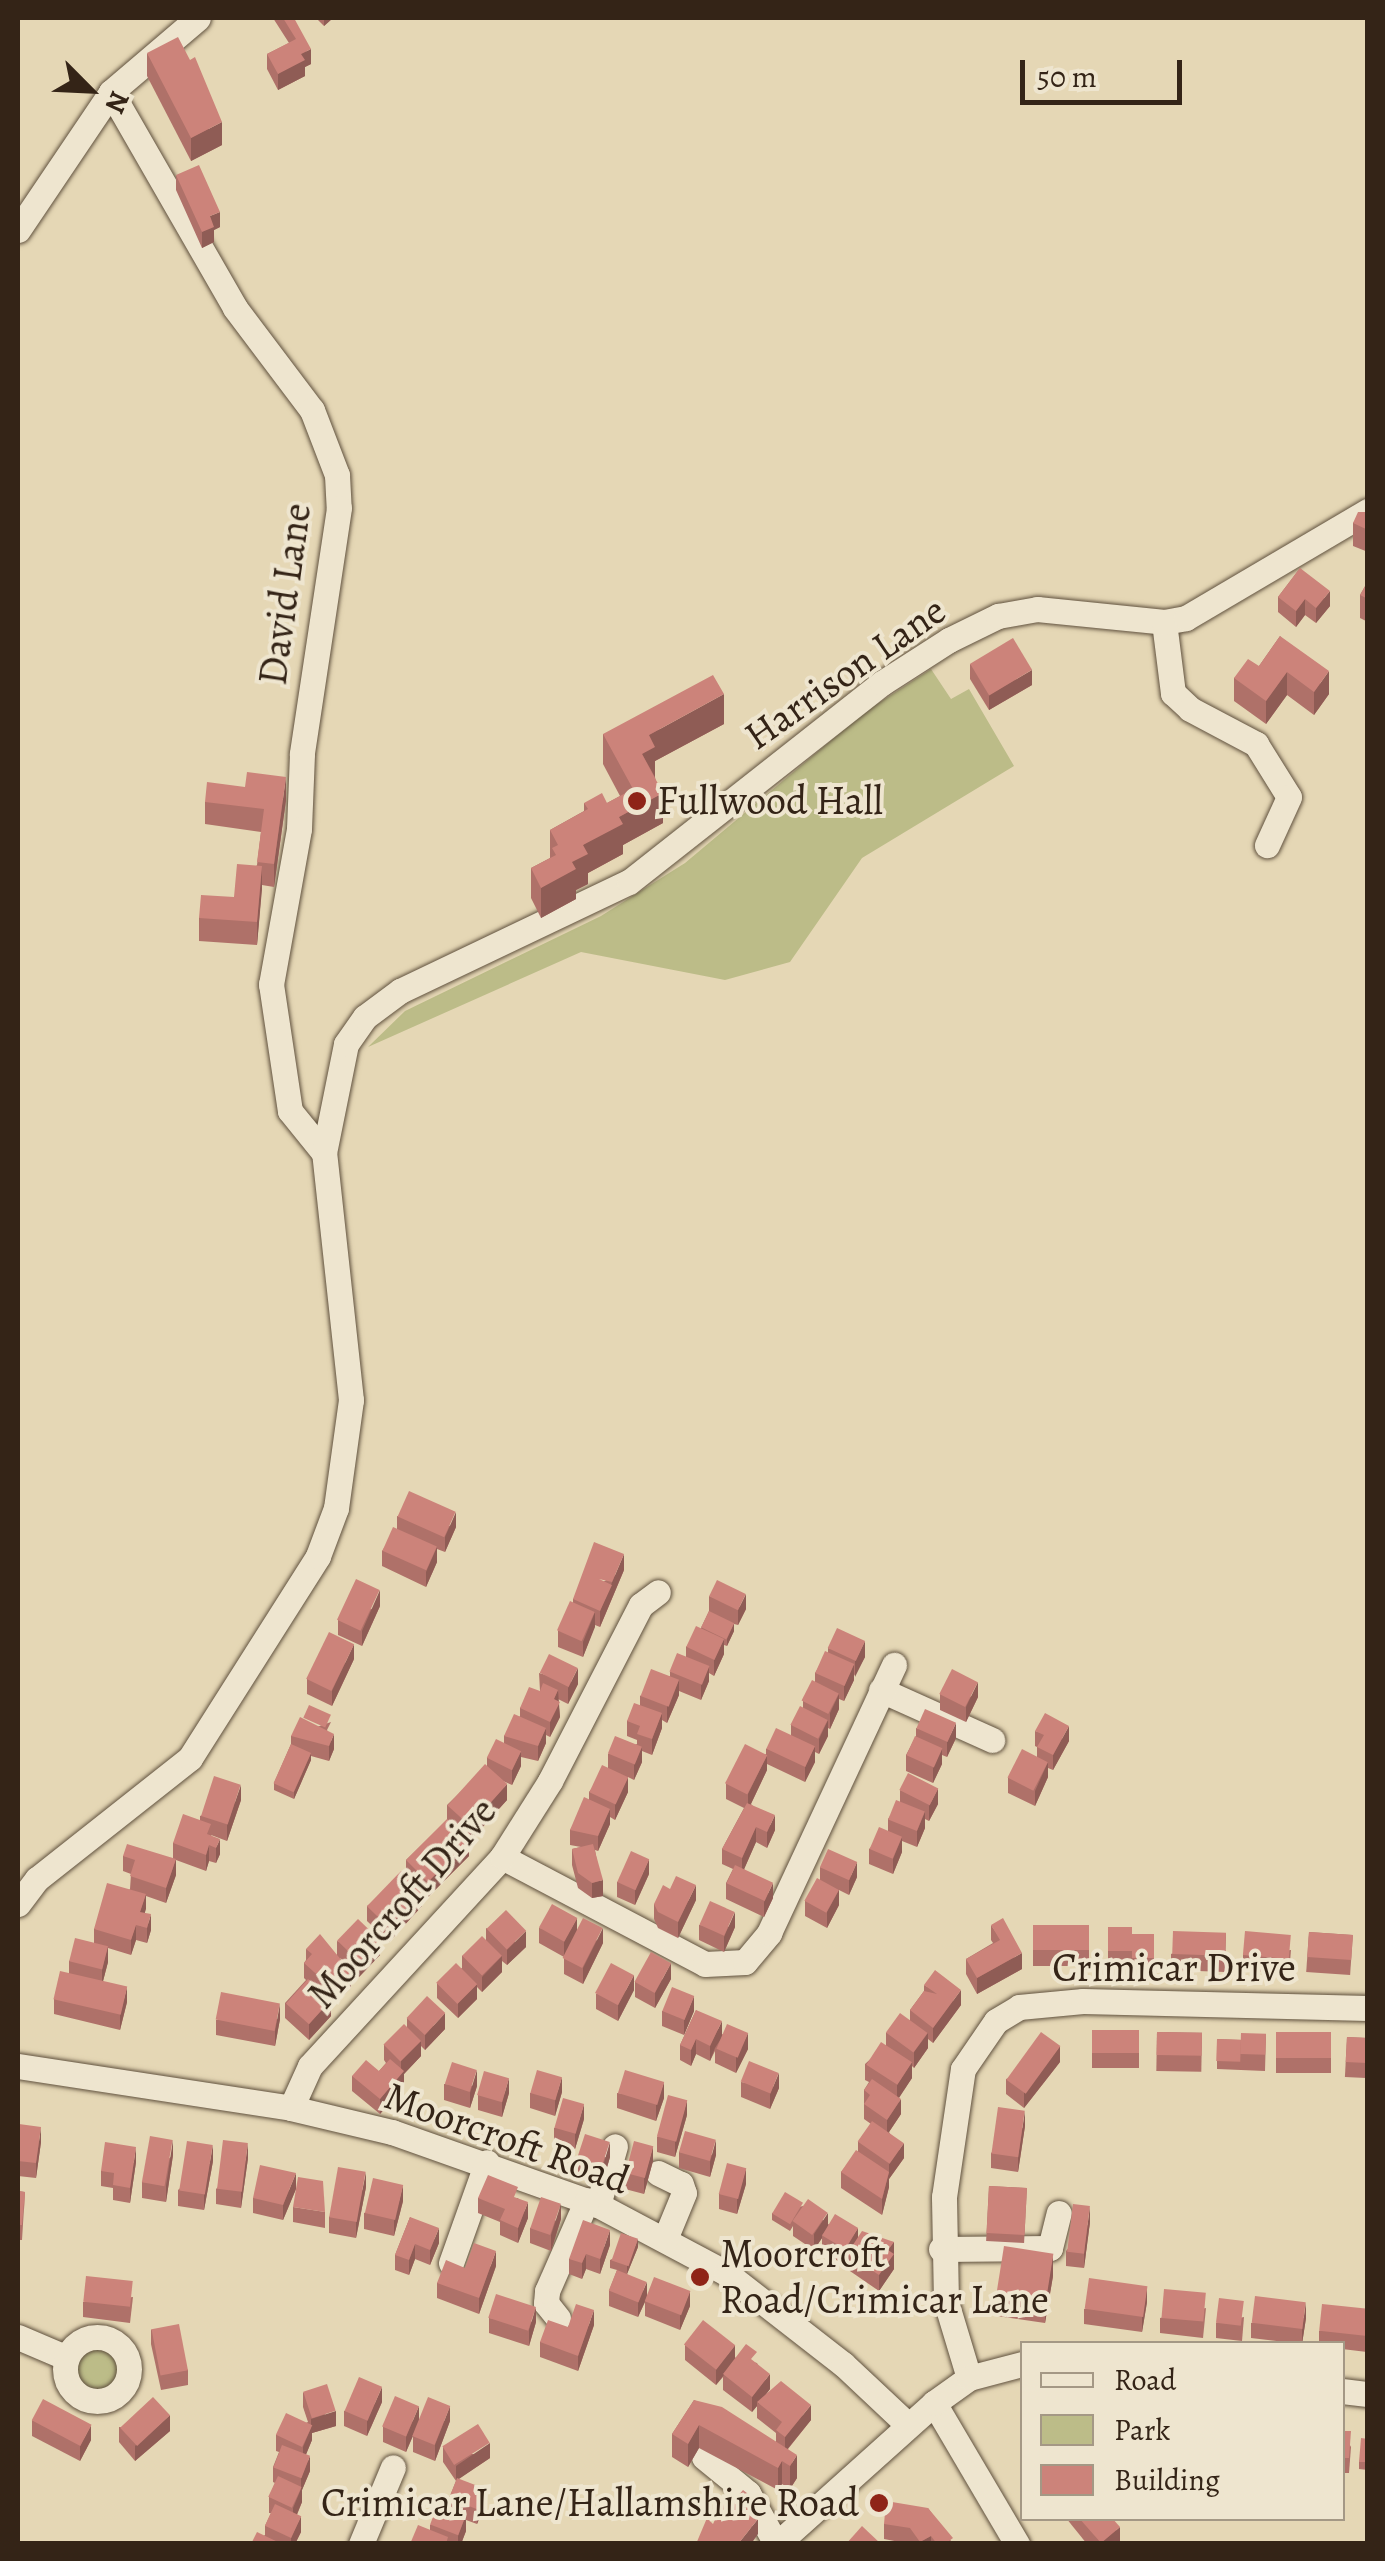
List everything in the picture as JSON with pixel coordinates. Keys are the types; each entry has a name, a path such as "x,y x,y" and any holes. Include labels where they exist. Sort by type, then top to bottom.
{"street":[{"path":"18,230 111,92 198,18"},
{"name":"David Lane","path":"111,92 235,308 312,410 336,474 339,508 302,754 300,829 270,984 290,1111 324,1154"},
{"name":"Harrison Lane","path":"324,1154 346,1044 366,1018 400,990 628,882 882,683 948,640 998,616 1038,609 1164,622 1205,608 1366,513"},
{"path":"1164,622 1173,693 1190,709 1256,744 1289,797 1266,845"},
{"path":"18,1904 37,1880 190,1758 318,1556 336,1508 351,1400 324,1154"},
{"name":"Moorcroft Drive","path":"291,2108 310,2066 502,1857 641,1605 658,1592"},
{"path":"502,1857 705,1964 745,1962 759,1950 894,1665"},
{"path":"881,1690 992,1740"},
{"name":"Crimicar Drive","path":"970,2378 946,2302 941,2249 963,2070 996,2021 1019,2007 1083,2001 1368,2008"},
{"name":"Moorcroft Road","path":"18,2066 291,2108 487,2162 593,2202 665,2239 785,2316 908,2426"},
{"path":"558,2318 546,2303 548,2290 593,2202 615,2146"},
{"path":"451,2263 487,2162"},
{"path":"658,2173 681,2184 684,2193 665,2239"},
{"path":"941,2249 1050,2248 1060,2213"},
{"path":"18,2337 66,2357"},
{"path":"704,2458 748,2492 776,2544 934,2403 970,2378 1020,2365"},
{"path":"934,2403 1018,2544"},
{"path":"360,2544 394,2467"}],"green space":[{"path":"931,669 951,699 969,689 1014,766 862,858 790,962 725,980 581,952 368,1047 405,1011 601,916 685,863 865,712"},
{"path":"97,2347 113,2354 120,2370 113,2386 97,2393 81,2386 74,2370 81,2354"}],"building":[{"path":"283,18 294,18 311,49 301,54 305,60 278,74 267,54 296,39"},
{"path":"178,37 190,60 195,57 222,122 191,138 147,53"},
{"path":"199,165 220,212 210,216 214,227 202,232 176,175"},
{"path":"1358,512 1368,512 1368,530 1353,523"},
{"path":"1300,568 1330,591 1316,608 1305,599 1296,611 1278,597"},
{"path":"1368,581 1368,599 1360,595"},
{"path":"1280,636 1329,671 1314,692 1287,672 1266,701 1234,678 1248,659 1259,666"},
{"path":"1013,638 1032,670 989,695 970,664"},
{"path":"713,675 724,694 649,735 655,747 642,754 663,793 619,817 623,824 583,845 588,854 572,862 576,869 541,888 531,868 556,855 552,848 558,845 550,830 588,809 584,803 602,793 607,803 633,789 603,734"},
{"path":"247,772 286,777 274,864 257,862 264,809 205,802 207,782 245,787"},
{"path":"237,864 262,866 257,922 199,918 201,895 234,897"},
{"path":"409,1491 456,1512 444,1537 398,1517"},
{"path":"393,1527 437,1547 426,1570 382,1551"},
{"path":"594,1542 624,1554 612,1582 599,1579 612,1585 600,1611 573,1599"},
{"path":"356,1579 380,1590 361,1631 337,1620"},
{"path":"717,1580 746,1594 738,1610 709,1596"},
{"path":"570,1601 595,1612 582,1641 557,1630"},
{"path":"709,1611 734,1623 726,1639 701,1627"},
{"path":"696,1626 724,1639 714,1660 686,1647"},
{"path":"837,1628 865,1641 856,1661 828,1648"},
{"path":"329,1632 354,1644 331,1691 306,1679"},
{"path":"825,1651 854,1664 844,1686 815,1673"},
{"path":"677,1653 709,1666 702,1685 670,1672"},
{"path":"549,1654 578,1668 569,1687 540,1673"},
{"path":"651,1669 679,1680 669,1707 641,1696"},
{"path":"952,1669 978,1682 965,1707 939,1694"},
{"path":"812,1680 839,1694 828,1714 802,1700"},
{"path":"543,1683 558,1690 554,1699 560,1702 550,1722 520,1708 529,1687 540,1691"},
{"path":"634,1703 662,1713 652,1739 637,1734 640,1726 627,1721"},
{"path":"309,1705 331,1715 325,1728 303,1718"},
{"path":"800,1706 828,1720 818,1739 790,1725"},
{"path":"925,1709 956,1723 948,1742 916,1728"},
{"path":"1045,1713 1069,1726 1053,1755 1037,1747 1044,1735 1035,1731"},
{"path":"514,1714 546,1728 538,1746 504,1736"},
{"path":"300,1717 334,1734 329,1746 291,1736"},
{"path":"776,1728 815,1746 805,1767 766,1749"},
{"path":"615,1736 642,1747 635,1764 608,1754"},
{"path":"915,1736 942,1748 934,1767 906,1755"},
{"path":"496,1739 521,1751 512,1770 487,1758"},
{"path":"291,1744 311,1753 294,1792 274,1783"},
{"path":"745,1744 767,1755 747,1795 725,1783"},
{"path":"1022,1749 1048,1762 1033,1791 1007,1778"},
{"path":"485,1764 507,1784 470,1826 448,1806"},
{"path":"602,1765 628,1777 616,1804 589,1792"},
{"path":"908,1773 938,1788 930,1805 899,1790"},
{"path":"214,1776 241,1785 228,1825 201,1816"},
{"path":"584,1797 610,1809 598,1836 570,1830"},
{"path":"896,1800 925,1812 917,1831 888,1819"},
{"path":"747,1803 775,1815 767,1832 756,1827 742,1858 722,1849"},
{"path":"183,1814 211,1824 207,1834 220,1839 216,1848 209,1845 206,1855 173,1843"},
{"path":"447,1819 469,1841 428,1882 406,1860"},
{"path":"879,1827 902,1837 893,1859 870,1849"},
{"path":"127,1844 176,1859 166,1888 130,1876 135,1860 123,1856"},
{"path":"593,1844 603,1880 592,1883 578,1873 572,1849"},
{"path":"828,1849 857,1862 849,1880 820,1867"},
{"path":"631,1851 649,1859 635,1890 617,1882"},
{"path":"735,1865 773,1883 765,1901 727,1883"},
{"path":"401,1871 422,1891 388,1926 367,1906"},
{"path":"676,1876 696,1885 678,1922 658,1912 654,1904 663,1885 670,1889"},
{"path":"817,1878 839,1890 826,1913 804,1901"},
{"path":"107,1883 146,1894 140,1912 151,1914 147,1928 136,1925 131,1940 94,1929"},
{"path":"710,1901 735,1912 724,1936 699,1925"},
{"path":"552,1904 577,1918 564,1942 539,1928"},
{"path":"506,1910 526,1931 507,1950 487,1929"},
{"path":"583,1918 603,1928 582,1968 563,1958"},
{"path":"1003,1918 1022,1953 977,1978 966,1959 1000,1940 991,1925"},
{"path":"358,1919 380,1940 359,1961 337,1941"},
{"path":"1033,1925 1089,1925 1089,1950 1033,1950"},
{"path":"1108,1927 1132,1927 1132,1951 1108,1951"},
{"path":"1173,1931 1226,1933 1225,1956 1172,1954"},
{"path":"1245,1931 1291,1935 1289,1959 1243,1955"},
{"path":"1309,1932 1353,1935 1351,1960 1307,1957"},
{"path":"320,1934 351,1972 334,1990 304,1963 312,1954 306,1949"},
{"path":"1132,1934 1154,1934 1154,1958 1132,1958"},
{"path":"482,1936 502,1956 482,1976 462,1956"},
{"path":"75,1938 108,1946 102,1970 69,1961"},
{"path":"651,1952 671,1963 655,1993 635,1982"},
{"path":"456,1963 477,1984 457,2004 436,1983"},
{"path":"611,1963 634,1975 618,2005 595,1993"},
{"path":"935,1970 961,1990 933,2028 910,2010 924,1991 937,1994 924,1985"},
{"path":"60,1971 127,1987 121,2015 53,1999"},
{"path":"308,1979 331,2000 309,2024 286,2004"},
{"path":"672,1987 694,1996 685,2020 662,2011"},
{"path":"221,1992 280,2003 275,2031 216,2019"},
{"path":"427,1996 445,2013 425,2035 407,2018"},
{"path":"696,2010 722,2021 710,2046 696,2039 691,2050 680,2045"},
{"path":"900,2013 928,2033 913,2052 886,2032"},
{"path":"404,2024 421,2041 400,2061 383,2045"},
{"path":"727,2024 748,2033 738,2058 716,2049"},
{"path":"1092,2030 1139,2030 1139,2053 1092,2053"},
{"path":"1041,2032 1060,2046 1026,2094 1006,2080"},
{"path":"1157,2032 1202,2033 1202,2056 1157,2055"},
{"path":"1276,2032 1331,2032 1331,2058 1276,2058"},
{"path":"1241,2033 1266,2034 1265,2055 1240,2054"},
{"path":"1347,2037 1368,2038 1367,2063 1346,2062"},
{"path":"1217,2039 1241,2040 1240,2062 1216,2061"},
{"path":"881,2042 912,2062 897,2085 866,2065"},
{"path":"390,2059 404,2071 380,2099 352,2076 366,2060 379,2071"},
{"path":"749,2061 779,2073 770,2093 741,2081"},
{"path":"452,2062 477,2070 470,2092 445,2084"},
{"path":"537,2070 562,2077 555,2100 530,2093"},
{"path":"625,2070 664,2082 657,2105 618,2093"},
{"path":"484,2071 509,2078 502,2102 477,2095"},
{"path":"872,2079 901,2099 887,2120 864,2104 870,2095 864,2090"},
{"path":"668,2095 687,2100 676,2142 657,2137"},
{"path":"563,2098 584,2104 576,2134 554,2128"},
{"path":"998,2107 1025,2111 1018,2157 991,2154"},
{"path":"872,2121 904,2143 890,2164 858,2141"},
{"path":"19,2124 41,2127 36,2163 18,2161"},
{"path":"685,2131 716,2140 710,2161 679,2152"},
{"path":"585,2134 610,2142 602,2166 577,2158"},
{"path":"150,2136 173,2140 164,2186 142,2182"},
{"path":"223,2140 248,2143 242,2192 217,2189"},
{"path":"187,2141 213,2145 205,2194 179,2190"},
{"path":"634,2141 653,2146 645,2178 625,2173"},
{"path":"105,2142 136,2147 130,2188 113,2185 114,2173 101,2171"},
{"path":"856,2150 889,2172 882,2199 841,2172"},
{"path":"727,2163 746,2168 738,2199 719,2194"},
{"path":"260,2165 296,2173 283,2205 253,2198"},
{"path":"338,2167 366,2172 357,2222 329,2217"},
{"path":"488,2175 518,2187 514,2197 528,2202 518,2228 500,2220 505,2209 478,2198"},
{"path":"298,2177 323,2181 325,2212 293,2207"},
{"path":"373,2178 403,2185 395,2220 365,2213"},
{"path":"989,2186 1027,2188 1024,2235 987,2233"},
{"path":"18,2191 25,2192 24,2210 24,2202 18,2202"},
{"path":"785,2192 803,2203 790,2224 772,2213"},
{"path":"541,2197 561,2204 550,2235 530,2228"},
{"path":"808,2199 828,2213 812,2235 793,2221"},
{"path":"18,2202 24,2202 22,2225 18,2225"},
{"path":"1073,2204 1090,2206 1084,2254 1067,2252"},
{"path":"835,2214 858,2228 845,2249 822,2235"},
{"path":"410,2217 439,2228 430,2250 415,2244 409,2260 395,2255"},
{"path":"583,2220 610,2230 600,2259 586,2254 582,2263 569,2259"},
{"path":"862,2231 894,2242 888,2250 894,2254 879,2275 847,2254"},
{"path":"621,2233 638,2239 629,2266 612,2260"},
{"path":"474,2243 496,2251 479,2298 437,2283 446,2260 465,2268"},
{"path":"1004,2246 1053,2254 1046,2301 996,2293"},
{"path":"617,2270 647,2282 638,2302 609,2290"},
{"path":"86,2276 133,2281 130,2307 83,2302"},
{"path":"654,2277 690,2291 681,2315 645,2301"},
{"path":"1089,2278 1147,2286 1143,2317 1085,2309"},
{"path":"1164,2289 1206,2293 1203,2322 1161,2318"},
{"path":"496,2294 536,2307 528,2331 488,2318"},
{"path":"1255,2296 1306,2302 1302,2329 1252,2323"},
{"path":"1219,2298 1244,2301 1241,2326 1216,2323"},
{"path":"576,2304 594,2310 578,2356 540,2342 548,2320 568,2327"},
{"path":"1322,2304 1368,2309 1365,2336 1319,2331"},
{"path":"703,2320 735,2345 716,2370 684,2344"},
{"path":"179,2324 188,2370 160,2375 152,2329"},
{"path":"746,2344 757,2352 751,2359 770,2374 752,2397 723,2374"},
{"path":"359,2377 382,2387 368,2421 345,2411"},
{"path":"781,2381 811,2405 785,2437 776,2430 782,2422 757,2402"},
{"path":"327,2384 336,2411 312,2418 303,2392"},
{"path":"395,2396 419,2406 406,2437 382,2426"},
{"path":"153,2397 170,2415 137,2446 120,2428"},
{"path":"428,2397 450,2406 435,2445 412,2436"},
{"path":"43,2399 92,2425 80,2446 32,2420"},
{"path":"694,2400 722,2407 797,2455 790,2466 782,2461 778,2468 699,2425 688,2444 672,2434"},
{"path":"286,2413 312,2425 302,2447 276,2435"},
{"path":"478,2424 490,2443 454,2465 442,2446"},
{"path":"1345,2431 1351,2431 1349,2458 1345,2458"},
{"path":"1361,2438 1368,2439 1368,2462 1359,2462"},
{"path":"282,2445 310,2456 301,2478 273,2467"},
{"path":"278,2476 302,2487 292,2508 268,2497"},
{"path":"457,2478 485,2489 477,2509 449,2499"},
{"path":"743,2490 756,2500 748,2511 758,2519 738,2544 696,2544 707,2518 713,2524 725,2498 732,2503"},
{"path":"886,2501 928,2508 953,2538 945,2544 937,2544 931,2536 920,2542 910,2528 884,2524"},
{"path":"275,2504 301,2516 291,2538 265,2526"},
{"path":"438,2504 466,2515 458,2535 430,2525"},
{"path":"1082,2521 1115,2521 1120,2527 1101,2543"},
{"path":"418,2525 448,2537 446,2544 410,2544"},
{"path":"862,2526 881,2544 846,2544"},
{"path":"257,2532 282,2544 251,2544"}],"place":[{"name":"Fullwood Hall","path":"637,801"},
{"name":"Moorcroft Road/Crimicar Lane","path":"700,2277"},
{"name":"Crimicar Lane/Hallamshire Road","path":"879,2503"}]}
